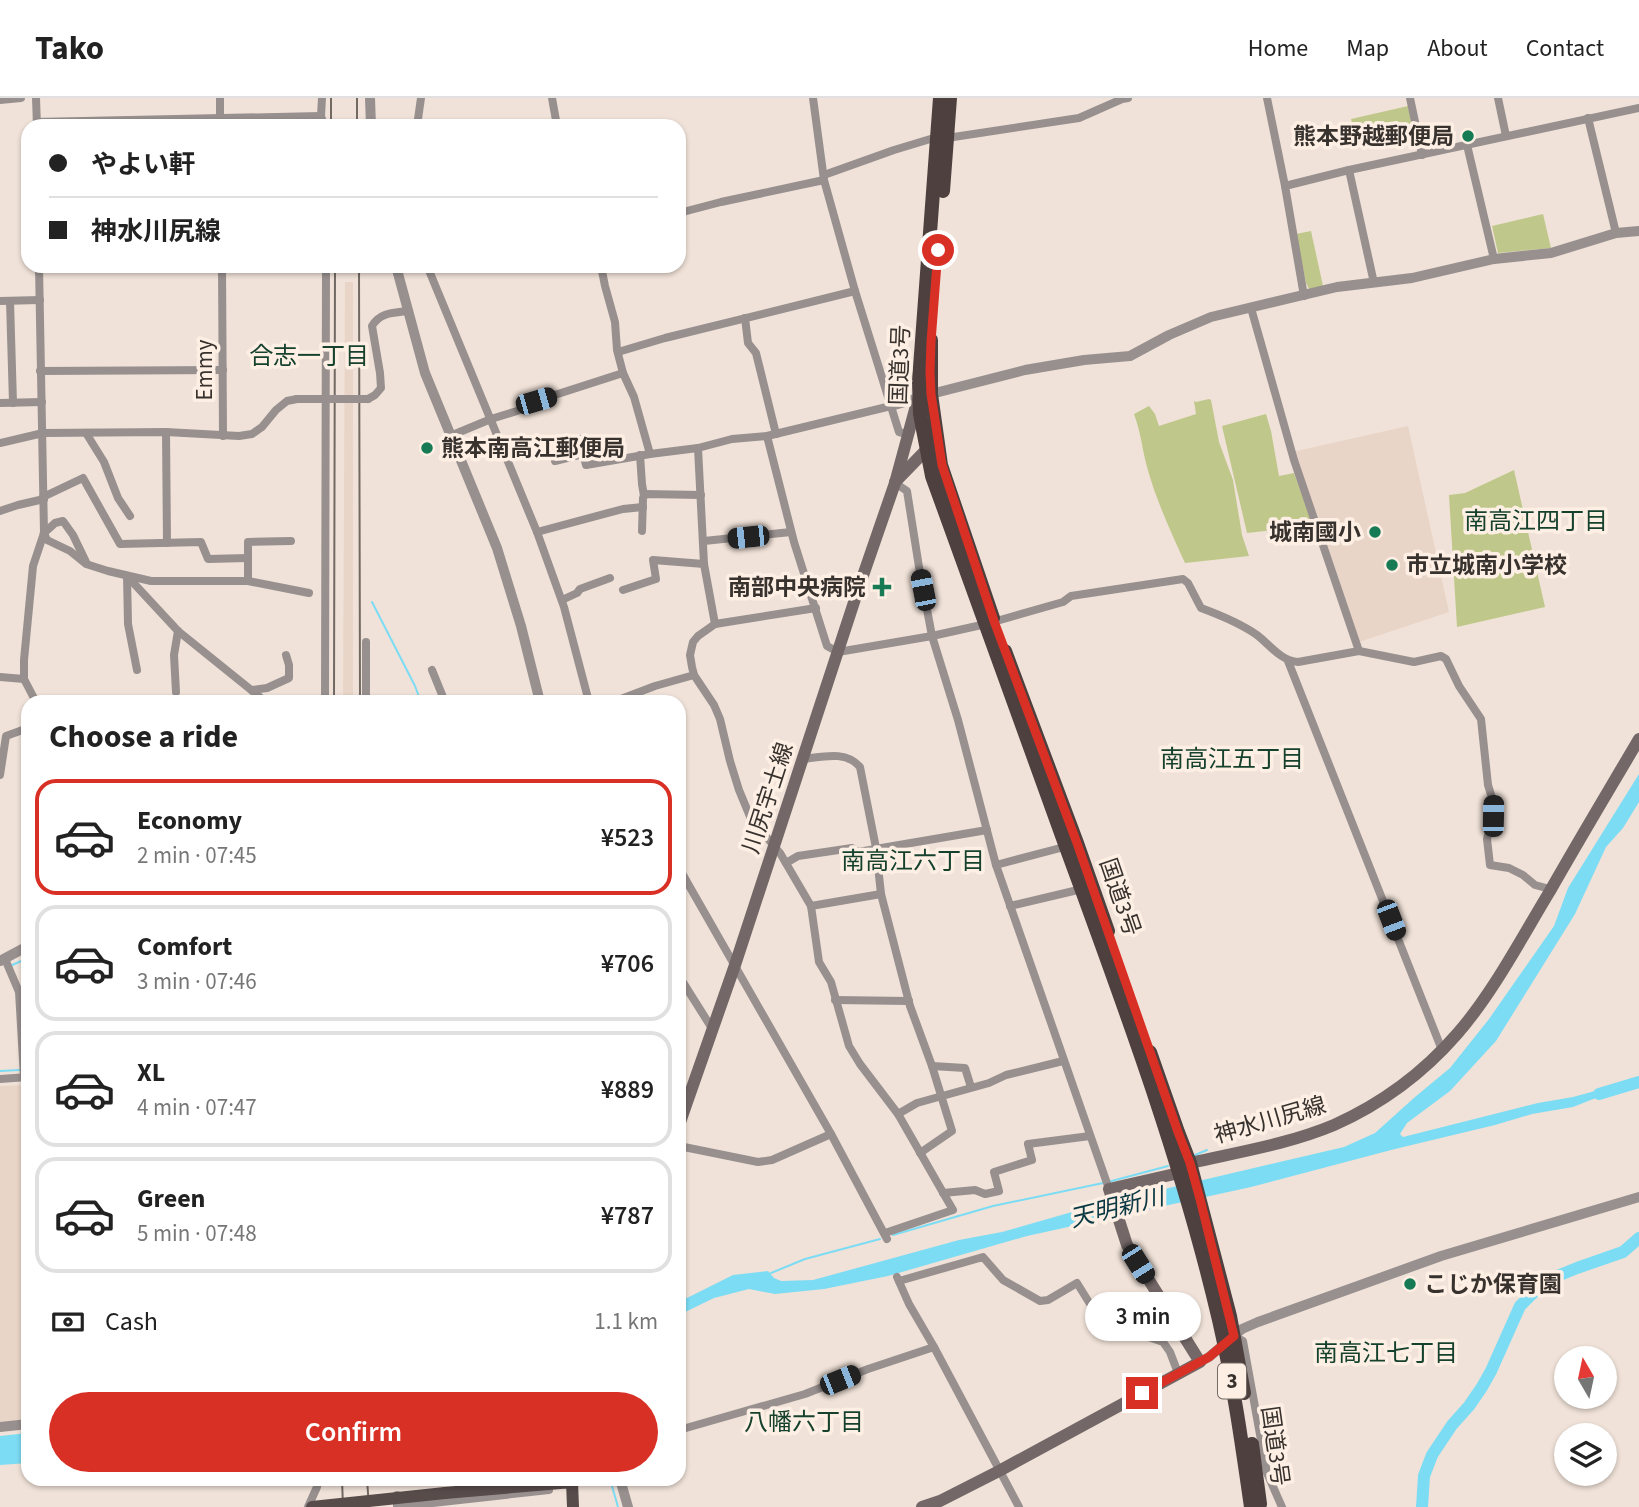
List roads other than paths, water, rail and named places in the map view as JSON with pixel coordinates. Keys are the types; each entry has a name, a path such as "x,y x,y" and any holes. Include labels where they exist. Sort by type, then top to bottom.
{"highway":[{"name":"国道3号","path":"940,98 942,137 931,342 925,396 932,445 932,476 990,622 1173,1119 1251,1436 1260,1507"},
{"name":"国道3号","path":"942,137 950,98"},
{"name":"国道3号","path":"932,445 942,465 990,622"},
{"name":"国道3号","path":"1072,845 1082,889 1186,1174"},
{"name":"国道3号","path":"1229,1340 1251,1507"}],"main road":[{"name":"川尻宇土線","path":"686,1105 895,483 907,434 925,396"},
{"name":"川尻宇土線","path":"895,483 932,445"},
{"path":"900,460 914,446 932,445"},
{"path":"895,483 911,472 921,471 932,476"},
{"name":"神水川尻線","path":"1110,1194 1186,1174 1334,1125 1391,1093 1415,1076 1458,1033 1480,1003 1519,943 1639,739"},
{"path":"922,1507 999,1471 1199,1362 1127,1245 1110,1194"},
{"path":"310,1507 513,1486"},
{"path":"571,1486 573,1507"}],"street":[{"path":"0,100 22,98"},
{"path":"36,98 37,119"},
{"path":"220,98 220,119"},
{"path":"322,119 323,98"},
{"path":"370,98 371,119"},
{"path":"418,119 421,98"},
{"path":"552,98 556,119"},
{"path":"813,98 824,177 855,291 899,432 907,434"},
{"path":"686,211 824,177 894,149 942,137 1079,118 1128,98"},
{"path":"1268,98 1304,296"},
{"path":"1410,98 1422,155"},
{"path":"1498,98 1506,136"},
{"path":"1285,186 1639,108"},
{"path":"278,119 321,116"},
{"path":"1588,118 1616,233"},
{"path":"1467,145 1494,259"},
{"path":"1349,170 1374,283"},
{"path":"579,439 586,465 698,448 732,439 771,435 1025,370 1084,360 1130,356 1211,317 1337,287 1412,278 1494,259 1551,253 1616,233 1639,231"},
{"path":"32,695 24,679 24,660 33,566 44,533 39,273"},
{"name":"Emmy","path":"222,273 223,436"},
{"path":"325,695 326,273"},
{"path":"398,273 425,373 497,548 538,695"},
{"path":"430,273 537,532 562,600 587,695"},
{"path":"602,273 615,322 618,352 623,373 634,397 645,455 642,531"},
{"path":"618,352 855,291"},
{"path":"0,301 40,300"},
{"path":"10,301 13,403"},
{"path":"1251,308 1294,460 1359,650"},
{"path":"0,443 43,433 166,432 239,436 252,434 287,401 368,399 381,388 372,326 376,319 387,314 408,311"},
{"path":"745,318 748,343 756,353 791,532 827,646 838,652 932,636 1062,602 1071,596 1183,579 1188,583 1201,608 1256,634 1288,661 1442,1050"},
{"path":"40,371 223,370"},
{"path":"450,436 517,411 536,401 623,373"},
{"path":"0,403 42,402"},
{"path":"166,432 166,543"},
{"path":"86,433 104,462 118,498 130,516"},
{"path":"698,448 704,564 715,624"},
{"path":"555,461 583,454"},
{"path":"0,511 43,498 83,478 120,544 201,542 208,559 248,558"},
{"path":"895,483 907,491 932,636 958,720 996,864 1110,1194"},
{"path":"644,496 701,495"},
{"path":"537,532 623,509 643,507"},
{"path":"44,533 55,523 63,521 73,535 86,564"},
{"path":"704,541 791,532"},
{"path":"44,533 47,540 70,551 86,564 127,576 151,581 248,581 309,593"},
{"path":"248,581 248,542 290,541"},
{"path":"623,590 656,579 653,560 704,564"},
{"path":"127,576 178,631 258,695"},
{"path":"127,576 128,624 137,670"},
{"path":"562,600 580,589 610,578"},
{"path":"686,879 886,1236 953,1210 898,1114 860,1065 849,1046 831,982 819,962 811,906 786,863 751,819 736,780 720,719 694,675 690,655 693,642 715,624 816,608"},
{"path":"176,692 174,655 178,631"},
{"path":"366,642 366,695"},
{"path":"1288,661 1298,662 1359,650 1414,662 1441,656 1446,659 1459,687 1481,719 1488,785 1493,801 1493,816 1487,839 1490,866 1509,868 1535,885 1550,889"},
{"path":"252,690 267,688 289,678 286,655"},
{"path":"432,670 442,695"},
{"path":"631,695 694,675"},
{"path":"0,677 24,679"},
{"path":"0,775 6,736 21,731"},
{"path":"803,759 840,755 854,760 860,767 876,848 881,894 909,1001 951,1131 920,1153"},
{"path":"786,863 798,856 852,848 858,852 987,830"},
{"path":"996,864 1072,845"},
{"path":"1010,906 1082,889"},
{"path":"811,906 881,894"},
{"path":"21,950 2,960 19,992 21,1016"},
{"path":"686,987 713,1030"},
{"path":"835,1000 909,1001"},
{"path":"898,1114 917,1103 989,1083 1006,1075 1063,1061"},
{"path":"932,1066 965,1068 971,1087"},
{"path":"0,1079 21,1077"},
{"path":"686,1147 758,1162 772,1160 831,1134"},
{"path":"943,1193 975,1190 985,1194 999,1191 994,1172 1032,1160 1028,1144 1090,1136"},
{"path":"1199,1362 1209,1357 1242,1329 1258,1322 1441,1256 1639,1197"},
{"path":"1019,1507 898,1279 983,1257 1003,1280 1040,1301 1048,1300 1077,1283 1100,1320 1163,1342 1178,1373"},
{"path":"1229,1340 1243,1341 1267,1473 1282,1507"},
{"path":"686,1428 805,1394 934,1347"},
{"path":"0,1427 21,1425"},
{"path":"310,1507 317,1486"},
{"path":"462,1486 397,1492 397,1507 552,1490 560,1486"},
{"path":"622,1486 628,1507"}],"water":[{"path":"1639,774 1639,802 1623,828 1606,847 1575,914 1496,1041 1450,1091 1407,1123 1400,1134 1403,1137 1639,1081 1573,1107 1532,1114 1251,1187 1027,1236 888,1276 824,1289 775,1294 749,1289 714,1298 686,1312 686,1298 733,1275 768,1271 781,1281 813,1280 1086,1208 1122,1202 1139,1195 1344,1147 1375,1133 1450,1068 1489,1019 1554,926 1568,888"},
{"path":"21,1434 21,1464 0,1465 0,1436"}],"waterway":[{"path":"372,602 418,695"},
{"path":"10,966 21,961"},
{"path":"0,1071 20,1070"},
{"name":"天明新川","path":"1599,1094 1639,1082"},
{"path":"1195,1155 1207,1150"},
{"path":"1108,1182 1168,1166"},
{"path":"893,1235 993,1206 1103,1183"},
{"path":"1422,1507 1424,1476 1432,1455 1482,1387 1520,1306 1555,1277 1623,1252 1639,1238"},
{"path":"771,1273 805,1259 880,1239"},
{"path":"612,1486 618,1507"}],"railway":[{"path":"331,98 331,119"},
{"path":"357,98 357,119"},
{"path":"334,695 335,273"},
{"path":"359,273 360,695"},
{"path":"342,1486 343,1507"},
{"path":"368,1486 369,1507"}],"place":[{"name":"熊本野越郵便局","path":"1468,136"},
{"name":"熊本南高江郵便局","path":"427,448"},
{"name":"城南國小","path":"1375,532"},
{"name":"市立城南小学校","path":"1392,565"},
{"name":"南部中央病院","path":"882,587"},
{"name":"こじか保育園","path":"1410,1284"}],"district":[{"name":"合志一丁目","path":"309,356"},
{"name":"南高江四丁目","path":"1536,521"},
{"name":"南高江五丁目","path":"1232,759"},
{"name":"南高江六丁目","path":"913,861"},
{"name":"南高江七丁目","path":"1386,1353"},
{"name":"八幡六丁目","path":"804,1422"}]}
